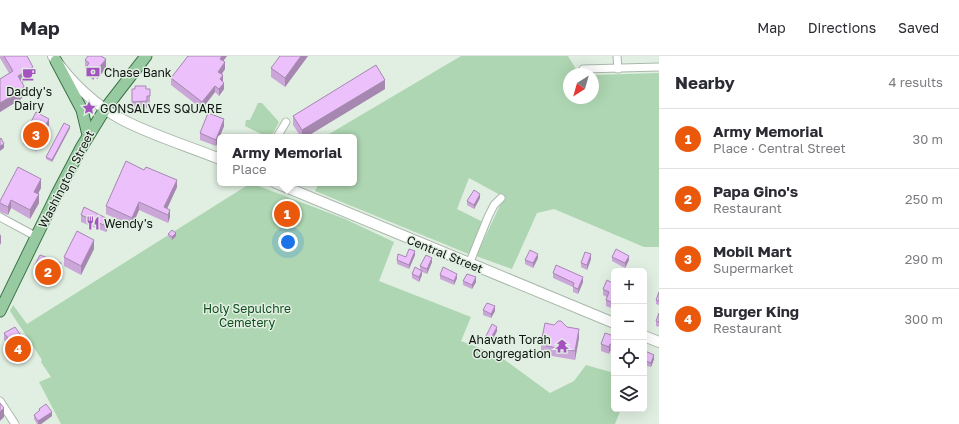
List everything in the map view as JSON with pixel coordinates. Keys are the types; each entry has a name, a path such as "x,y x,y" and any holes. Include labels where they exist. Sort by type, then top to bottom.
{"main road":[{"name":"Washington Street","path":"1,305 88,135 105,109 146,56"},
{"path":"55,59 72,80 105,109 123,120 217,158"},
{"path":"55,59 82,110 88,135"},
{"name":"Central Street","path":"283,186 611,322"},
{"path":"647,337 659,342"}],"street":[{"path":"617,56 618,69"},
{"path":"599,69 659,67"},
{"path":"279,134 286,122"},
{"path":"469,264 488,217 494,205 501,198"},
{"path":"0,218 37,236"},
{"path":"0,401 15,424"}],"green space":[{"path":"461,56 568,56 575,68 563,68 563,104 599,104 599,75 659,73 659,247 644,247 554,209 537,213 512,269 476,256 504,197 469,178 457,209 483,222 471,255 315,191 318,186 357,186 357,134 329,134"},
{"path":"258,103 262,103 279,122 273,134 261,134 245,126 246,120 250,120"},
{"name":"Holy Sepulchre Cemetery","path":"246,186 259,186 345,219 394,242 379,281 471,317 461,341 498,355 550,393 574,381 586,365 611,372 611,412 620,412 615,424 61,424 39,382 51,377 41,362 42,360 10,311 13,305 27,324"}],"building":[{"path":"4,56 27,56 33,67 18,76 24,86 21,91 0,103 0,79 13,71"},
{"path":"88,56 101,56 106,59 97,70 95,68 93,71 87,66 89,63 85,60"},
{"path":"188,56 222,56 220,59 225,62 218,72 223,75 220,79 224,83 219,89 215,86 202,102 171,78"},
{"path":"280,56 301,56 285,78 271,68"},
{"path":"376,65 385,80 302,130 293,116"},
{"path":"135,86 146,86 146,89 150,89 150,96 147,96 147,101 132,102 132,89 135,89"},
{"path":"36,112 49,119 36,144 23,138"},
{"path":"208,113 224,119 217,134 216,140 200,133"},
{"path":"64,123 70,126 52,160 46,157"},
{"path":"1,138 4,144 0,146 0,139"},
{"path":"126,161 144,170 146,167 177,180 164,207 170,210 168,215 139,202 132,218 106,206"},
{"path":"18,167 41,179 34,192 39,194 30,210 11,200 8,207 0,203"},
{"path":"474,190 480,194 474,205 467,201"},
{"path":"84,207 106,218 108,221 106,226 81,215"},
{"path":"172,230 176,233 172,237 168,234"},
{"path":"77,231 94,240 81,266 64,257"},
{"path":"409,249 415,251 409,265 397,260 398,254 406,257"},
{"path":"616,249 629,256 625,263 612,257"},
{"path":"530,250 538,254 533,263 525,260"},
{"path":"585,252 591,254 587,265 581,263"},
{"path":"40,255 61,263 55,276 35,265"},
{"path":"426,255 432,258 427,269 420,266"},
{"path":"556,265 583,277 578,289 573,287 574,283 553,273"},
{"path":"415,267 422,271 419,277 412,274"},
{"path":"443,267 457,274 454,281 440,275"},
{"path":"467,274 476,277 472,285 463,281"},
{"path":"607,280 611,282 611,302 606,300 609,292 603,289"},
{"path":"659,292 659,301 656,300"},
{"path":"487,303 495,306 491,314 483,310"},
{"path":"659,313 659,322 656,321"},
{"path":"558,321 561,321 567,327 579,329 575,351 546,346 547,344 541,343 545,323 554,325"},
{"path":"492,324 497,327 490,340 485,338"},
{"path":"15,327 30,348 19,353 4,333"},
{"path":"605,333 611,335 611,344 609,347 601,344"},
{"path":"647,352 654,355 651,363 647,361"},
{"path":"0,403 4,408 0,412"},
{"path":"46,404 52,412 38,421 34,415"}],"place":[{"name":"Chase Bank","path":"93,72"},
{"name":"Daddy's Dairy","path":"29,74"},
{"name":"GONSALVES SQUARE","path":"89,108"},
{"name":"Mobil Mart","path":"36,135"},
{"name":"Army Memorial","path":"287,214"},
{"name":"Wendy's","path":"93,223"},
{"name":"Papa Gino's","path":"48,272"},
{"name":"Ahavath Torah Congregation","path":"562,346"},
{"name":"Burger King","path":"18,349"}]}
